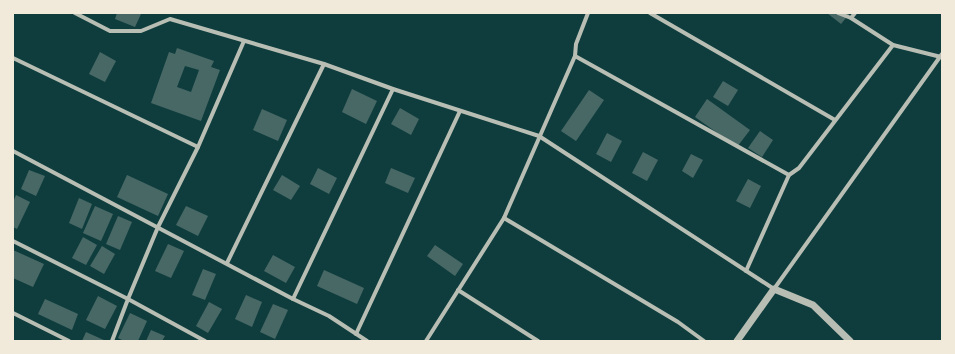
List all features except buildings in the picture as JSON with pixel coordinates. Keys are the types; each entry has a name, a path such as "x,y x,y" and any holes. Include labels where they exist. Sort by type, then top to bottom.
{"street":[{"path":"75,13 110,31 141,31 170,19 324,64 393,89 539,136 774,289 814,305 848,340"},
{"path":"426,341 504,218 575,56 576,44 588,13"},
{"path":"650,13 835,120"},
{"path":"737,341 941,56 893,45 851,18 838,13"},
{"path":"851,18 855,13"},
{"path":"112,341 158,227 198,147 244,41"},
{"path":"746,271 790,175 799,168 893,45"},
{"path":"575,56 790,175"},
{"path":"13,58 198,147"},
{"path":"227,263 324,64"},
{"path":"294,299 393,89"},
{"path":"356,334 460,111"},
{"path":"13,151 329,316 367,341"},
{"path":"504,218 678,322 704,341"},
{"path":"13,241 128,299 205,341"},
{"path":"458,290 538,341"},
{"path":"13,313 69,341"}]}
